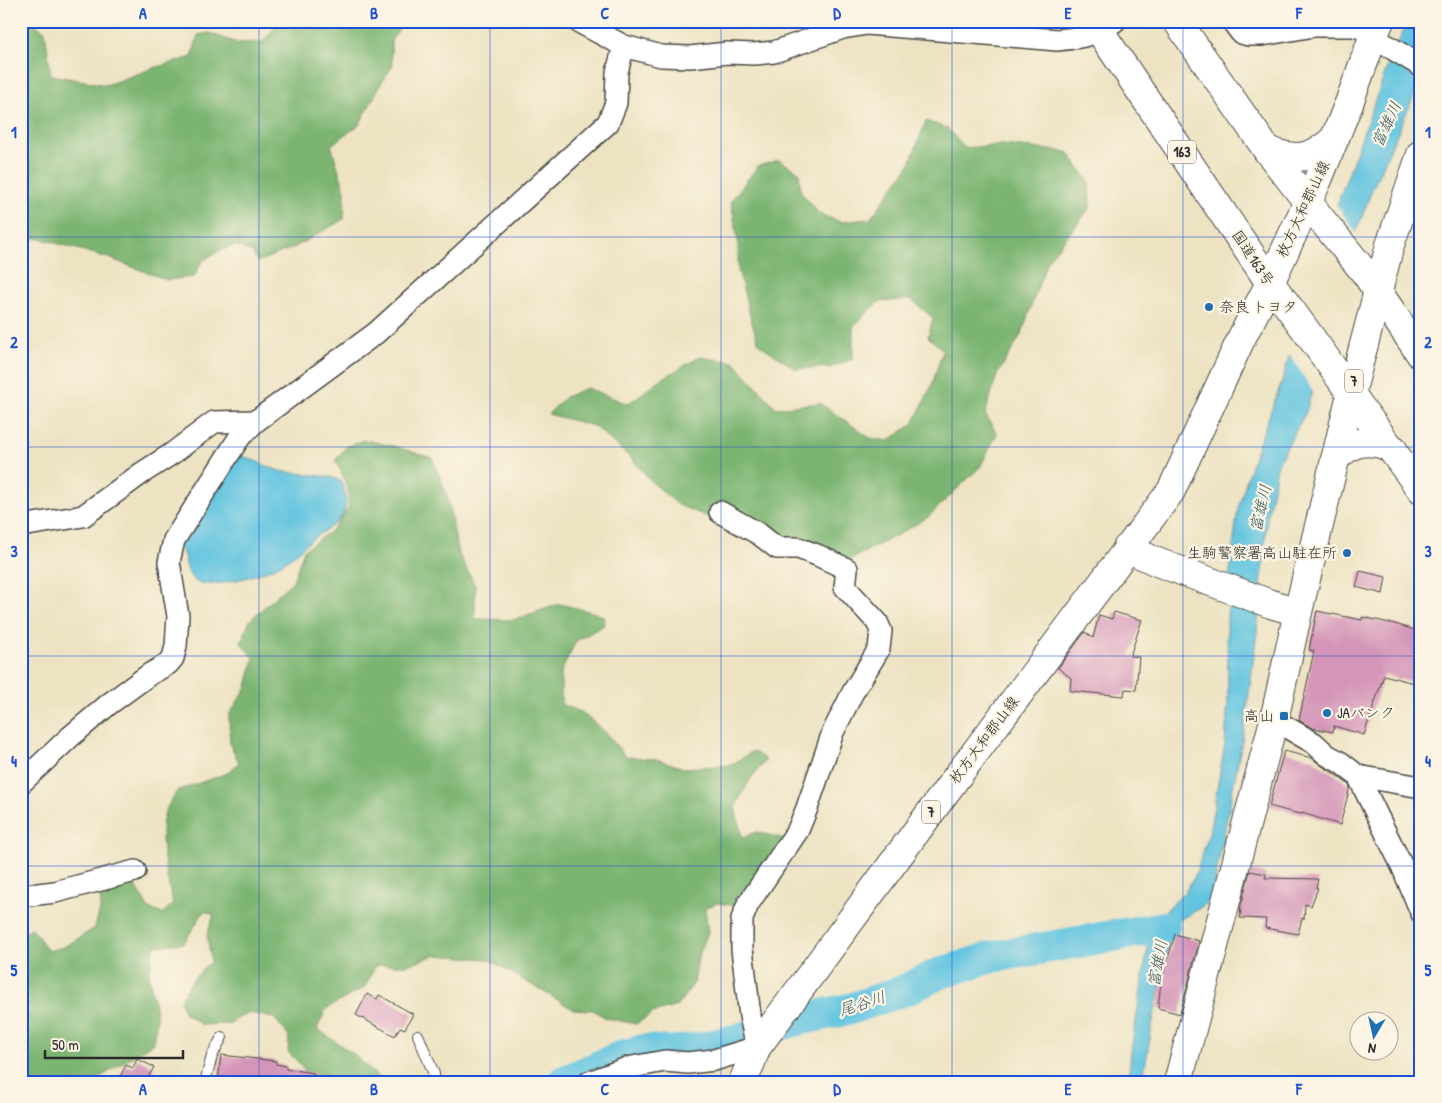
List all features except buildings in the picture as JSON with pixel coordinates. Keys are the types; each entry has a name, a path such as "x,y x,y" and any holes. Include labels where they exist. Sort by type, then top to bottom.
{"main road":[{"path":"1177,21 1268,150 1372,283 1421,355"},
{"name":"国道163号","path":"1103,25 1270,283 1293,311 1421,490"},
{"name":"枚方大和郡山線","path":"744,1082 757,1047 1171,491 1242,337 1270,283 1314,210 1335,138 1377,29"},
{"path":"1268,150 1291,158 1303,158 1326,147 1335,138"},
{"name":"7","path":"1178,1082 1274,720 1351,394 1372,283 1421,154"},
{"path":"1335,459 1344,450 1363,442 1376,443 1393,450"},
{"path":"1128,548 1157,562 1298,612"}],"street":[{"path":"577,21 624,46 661,56 690,57 728,53 755,54 774,52 843,28 867,24 984,27 1057,40 1072,38 1103,25"},
{"path":"1232,21 1240,33 1248,35 1314,26 1354,26 1377,29 1421,66"},
{"path":"21,782 109,704 168,664 173,658 176,646 178,616 169,562 174,540 239,438 256,421 376,333 608,123 616,103 617,72 624,46"},
{"path":"21,526 83,516 214,422 256,421"},
{"path":"589,1082 626,1068 665,1061 714,1060 757,1047 750,1016 742,949 742,919 748,904 798,830 833,732 853,692 880,649 881,631 877,622 845,587 847,569 817,554 798,548 777,548 759,534 720,512"},
{"path":"1274,720 1314,743 1358,776 1402,866 1421,912"},
{"path":"1358,776 1421,787"},
{"path":"21,896 55,892 135,871"}],"lane":[{"path":"418,1035 434,1074 435,1082"},
{"path":"205,1082 212,1056 222,1037"}],"green space":[{"path":"21,21 29,21 45,31 51,75 106,85 192,57 198,35 210,33 237,43 263,42 280,21 397,21 400,27 391,41 392,67 359,125 331,145 345,191 344,219 297,246 257,262 253,253 235,245 219,251 202,261 194,277 167,280 109,258 42,239 21,236"},
{"path":"926,121 948,129 964,148 1003,145 1068,152 1089,182 1090,208 1047,261 1021,335 997,375 985,414 997,434 980,467 928,517 849,560 780,542 747,517 711,518 678,505 651,481 631,458 594,426 548,414 565,397 587,388 628,404 657,382 699,357 734,362 776,408 820,403 870,438 888,441 913,424 932,385 943,350 928,337 933,318 911,299 878,302 853,327 853,359 832,367 796,369 759,344 738,269 738,241 731,201 758,166 779,160 799,172 801,192 819,214 841,222 870,219 909,166"},
{"path":"364,440 393,446 432,458 447,495 458,553 475,585 475,619 513,620 560,604 603,616 604,625 576,641 561,672 561,704 581,712 604,731 626,757 656,759 684,768 731,765 753,751 766,760 751,778 735,807 742,838 756,832 785,839 737,906 718,903 705,908 708,932 698,958 694,983 677,1006 653,1013 636,1024 606,1018 593,1010 573,1009 488,959 436,955 406,965 376,965 365,987 326,1009 317,1029 355,1055 381,1080 380,1082 312,1082 299,1063 288,1052 289,1036 274,1018 248,1013 228,1024 202,1025 185,1013 180,1002 183,995 193,980 211,962 207,935 214,915 204,911 184,943 154,946 149,976 157,1018 153,1043 93,1082 22,1082 24,1059 21,1058 21,988 24,972 21,964 21,935 32,928 48,951 64,947 95,928 100,910 101,889 126,883 136,886 148,908 162,914 173,904 162,845 165,812 177,791 230,772 239,762 230,745 229,715 247,687 254,658 241,643 250,620 293,581 304,550 332,530 349,507 348,490 335,461 346,447"}],"water":[{"name":"富雄川","path":"1408,21 1421,21 1421,80 1372,190 1352,243 1333,319 1306,412 1278,463 1267,519 1257,632 1244,731 1211,901 1173,924 1143,1082 1128,1082 1147,952 1154,922 1185,892 1195,876 1209,834 1225,744 1228,700 1227,620 1229,578 1238,508 1252,462 1282,381 1313,271 1388,65"},
{"path":"236,453 279,471 330,477 341,481 346,498 345,510 332,525 289,559 274,568 227,582 205,584 197,582 189,574 183,553 178,546"}],"pier":[{"path":"1335,203 1358,235 1354,244 1336,320 1314,393 1288,352 1311,270"}],"waterway":[{"name":"尾谷川","path":"563,1082 625,1055 644,1050 670,1052 703,1048 742,1038 797,1020 850,1009 905,990 938,974 992,957 1164,927"}],"place":[{"name":"奈良 トヨタ","path":"1209,307"},
{"name":"生駒警察署高山駐在所","path":"1347,553"},
{"name":"JAバンク","path":"1327,713"},
{"name":"高山","path":"1284,716"}]}
